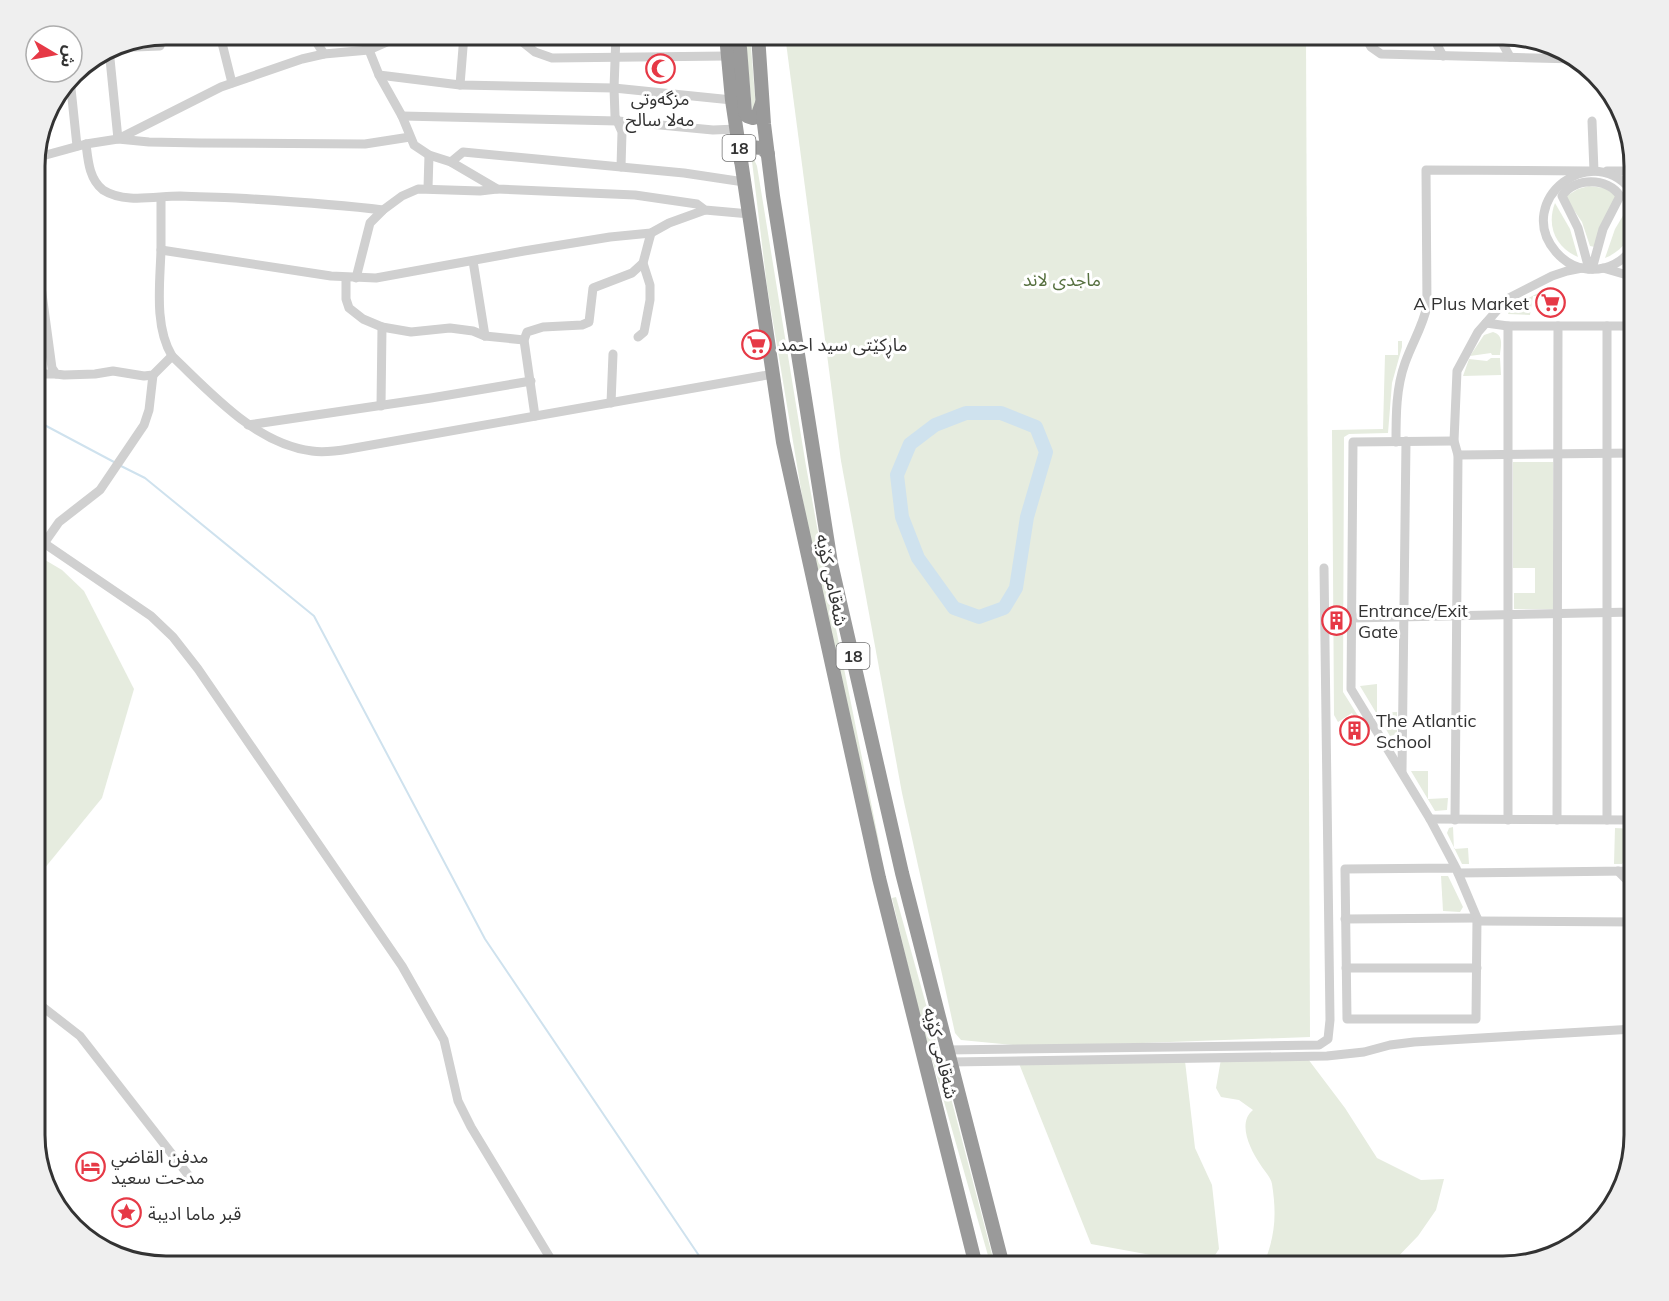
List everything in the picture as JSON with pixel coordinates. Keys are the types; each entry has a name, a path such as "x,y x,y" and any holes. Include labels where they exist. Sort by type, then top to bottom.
{"highway":[{"name":"شەقامی کۆیە","path":"727,45 732,100 783,442 879,878 974,1256"},
{"path":"737,45 740,48 747,116 757,117 763,101"},
{"name":"شەقامی کۆیە","path":"759,45 776,218 831,562 902,873 1000,1256"},
{"path":"741,160 745,150 750,147 762,148 768,154"},
{"path":"879,878 902,873"}],"street":[{"path":"223,45 232,83"},
{"path":"319,45 324,54"},
{"path":"118,139 232,83 302,59 324,54 369,50 380,45"},
{"path":"460,85 463,45"},
{"path":"527,45 534,52 552,58 727,56"},
{"path":"616,45 615,116 622,132 621,167"},
{"path":"1370,45 1378,53 1558,58"},
{"path":"1438,45 1443,56"},
{"path":"1504,45 1510,57"},
{"path":"142,47 160,46"},
{"path":"369,50 414,145 429,155 451,162 497,189"},
{"path":"110,59 118,139"},
{"path":"379,75 460,85 614,88 732,100"},
{"path":"72,90 82,145 90,172 103,189 113,194 130,197 236,198 383,210"},
{"path":"402,116 618,121 713,130 737,129"},
{"path":"1592,122 1594,171"},
{"path":"45,155 82,145 118,139 180,143 365,144 410,137"},
{"path":"451,162 464,152 684,173 744,182"},
{"path":"428,188 429,155"},
{"path":"1401,771 1403,617 1401,442 1397,403 1401,375 1413,342 1424,321 1427,306 1426,170 1624,171"},
{"path":"1588,269 1562,258 1552,247 1546,235 1544,221 1546,208 1553,192 1562,182 1577,174 1594,171 1618,178 1624,184"},
{"path":"1591,182 1605,184 1620,196 1603,229 1588,269 1578,228 1562,196 1573,187 1591,182"},
{"path":"524,340 485,336 474,331 450,328 411,332 382,327 363,319 349,308 346,299 370,223 402,196 418,189 428,188 635,195 697,204 705,210"},
{"path":"161,198 159,283 162,329 166,346 172,356 248,424 277,442 291,447 315,452 332,451 773,374"},
{"path":"161,250 351,278 376,278 524,251 651,233 669,223 705,210 750,214"},
{"path":"638,337 644,332 650,300 650,285 643,263 651,233"},
{"path":"1559,274 1565,268 1562,258"},
{"path":"1603,268 1624,258"},
{"path":"1624,258 1621,264 1624,271"},
{"path":"472,261 485,336"},
{"path":"535,416 524,340 527,332 543,327 582,325 589,322 593,288 632,273 643,263"},
{"path":"1455,820 1458,455 1454,441 1457,371 1472,342 1508,299 1559,274 1603,268 1624,274"},
{"path":"45,316 52,368 56,374"},
{"path":"1486,323 1508,326 1624,326"},
{"path":"1508,326 1508,820"},
{"path":"1557,820 1558,326"},
{"path":"1607,820 1608,326"},
{"path":"381,406 382,327"},
{"path":"611,403 613,354"},
{"path":"172,356 153,375 149,410 144,424 100,490 59,522 45,542 151,616 173,637 198,669 402,966 444,1040 458,1101 471,1127 549,1256"},
{"path":"45,374 95,374 113,371 144,376 153,375"},
{"path":"248,424 381,406 531,381"},
{"path":"1454,441 1353,442 1351,689 1430,819 1456,870 1477,919 1476,1019 1347,1019 1344,869 1456,870 1624,871"},
{"path":"1458,455 1624,453"},
{"path":"948,1056 1319,1045 1327,1041 1330,1034 1330,1020 1324,568"},
{"path":"1326,614 1352,619 1624,612"},
{"path":"1326,627 1352,619"},
{"path":"1430,819 1624,820"},
{"path":"1618,871 1624,877"},
{"path":"1345,919 1624,922"},
{"path":"1346,968 1477,968"},
{"path":"45,1009 80,1036 189,1176"},
{"path":"948,1056 1327,1056 1364,1052 1414,1042 1624,1030"}],"green space":[{"path":"746,45 751,45 756,108 752,110"},
{"name":"ماجدی لاند","path":"786,45 1306,45 1310,1037 1033,1047 961,1040 955,1033 902,793 841,461"},
{"path":"751,153 757,166 831,604 881,852 848,739 824,627 767,286"},
{"path":"1589,186 1604,188 1617,196 1595,247 1590,246 1582,222 1565,197 1578,189"},
{"path":"1555,203 1570,229 1578,257 1564,248 1555,235 1552,220"},
{"path":"1624,214 1624,244 1605,258 1615,229"},
{"path":"1550,287 1550,291 1543,293 1543,296 1533,296 1530,315 1508,314 1510,308"},
{"path":"1493,332 1500,338 1500,355 1491,353 1470,356 1484,335"},
{"path":"1398,341 1402,341 1402,347 1392,383 1388,433 1349,434 1344,437 1343,692 1360,719 1353,719 1352,713 1338,722 1334,715 1332,430 1383,429 1385,355 1398,355"},
{"path":"1491,358 1500,358 1501,375 1463,376 1469,359 1487,361"},
{"path":"1513,462 1553,462 1553,609 1514,609 1514,593 1535,593 1535,568 1513,568"},
{"path":"45,560 62,570 84,591 134,689 102,798 45,868"},
{"path":"1377,684 1377,713 1397,712 1397,734 1390,736 1360,686"},
{"path":"1411,771 1428,771 1428,799 1448,798 1447,810 1435,811"},
{"path":"1453,827 1454,847 1447,833 1449,828"},
{"path":"1615,828 1624,828 1624,862 1622,864 1614,864"},
{"path":"1468,848 1469,864 1462,864 1455,849"},
{"path":"1441,876 1448,876 1463,907 1460,912 1443,911"},
{"path":"896,897 992,1256 988,1256 919,1014 892,898"},
{"path":"1221,1059 1308,1059 1345,1108 1377,1158 1421,1180 1444,1179 1436,1210 1418,1236 1399,1256 1266,1256 1274,1226 1272,1184 1252,1151 1247,1136 1246,1122 1253,1110 1239,1100 1221,1097 1216,1088"},
{"path":"1018,1061 1185,1061 1195,1148 1212,1185 1219,1249 1214,1256 1153,1256 1091,1244"}],"waterway":[{"path":"966,413 1001,413 1036,427 1046,452 1027,517 1016,588 1004,608 979,617 954,608 918,558 902,517 897,475 910,444 935,425 966,413"},
{"path":"45,425 114,462"},
{"path":"119,465 145,478 314,616 485,939 699,1256"}],"place":[{"name":"مزگەوتی مەلا سالح","path":"660,69"},
{"name":"A Plus Market","path":"1550,303"},
{"name":"ماڕکێتی سید احمد","path":"757,344"},
{"name":"Entrance/Exit Gate","path":"1337,620"},
{"name":"The Atlantic School","path":"1355,730"},
{"name":"مدفن القاضي مدحت سعيد","path":"90,1166"},
{"name":"قبر ماما اديبة","path":"127,1213"}]}
